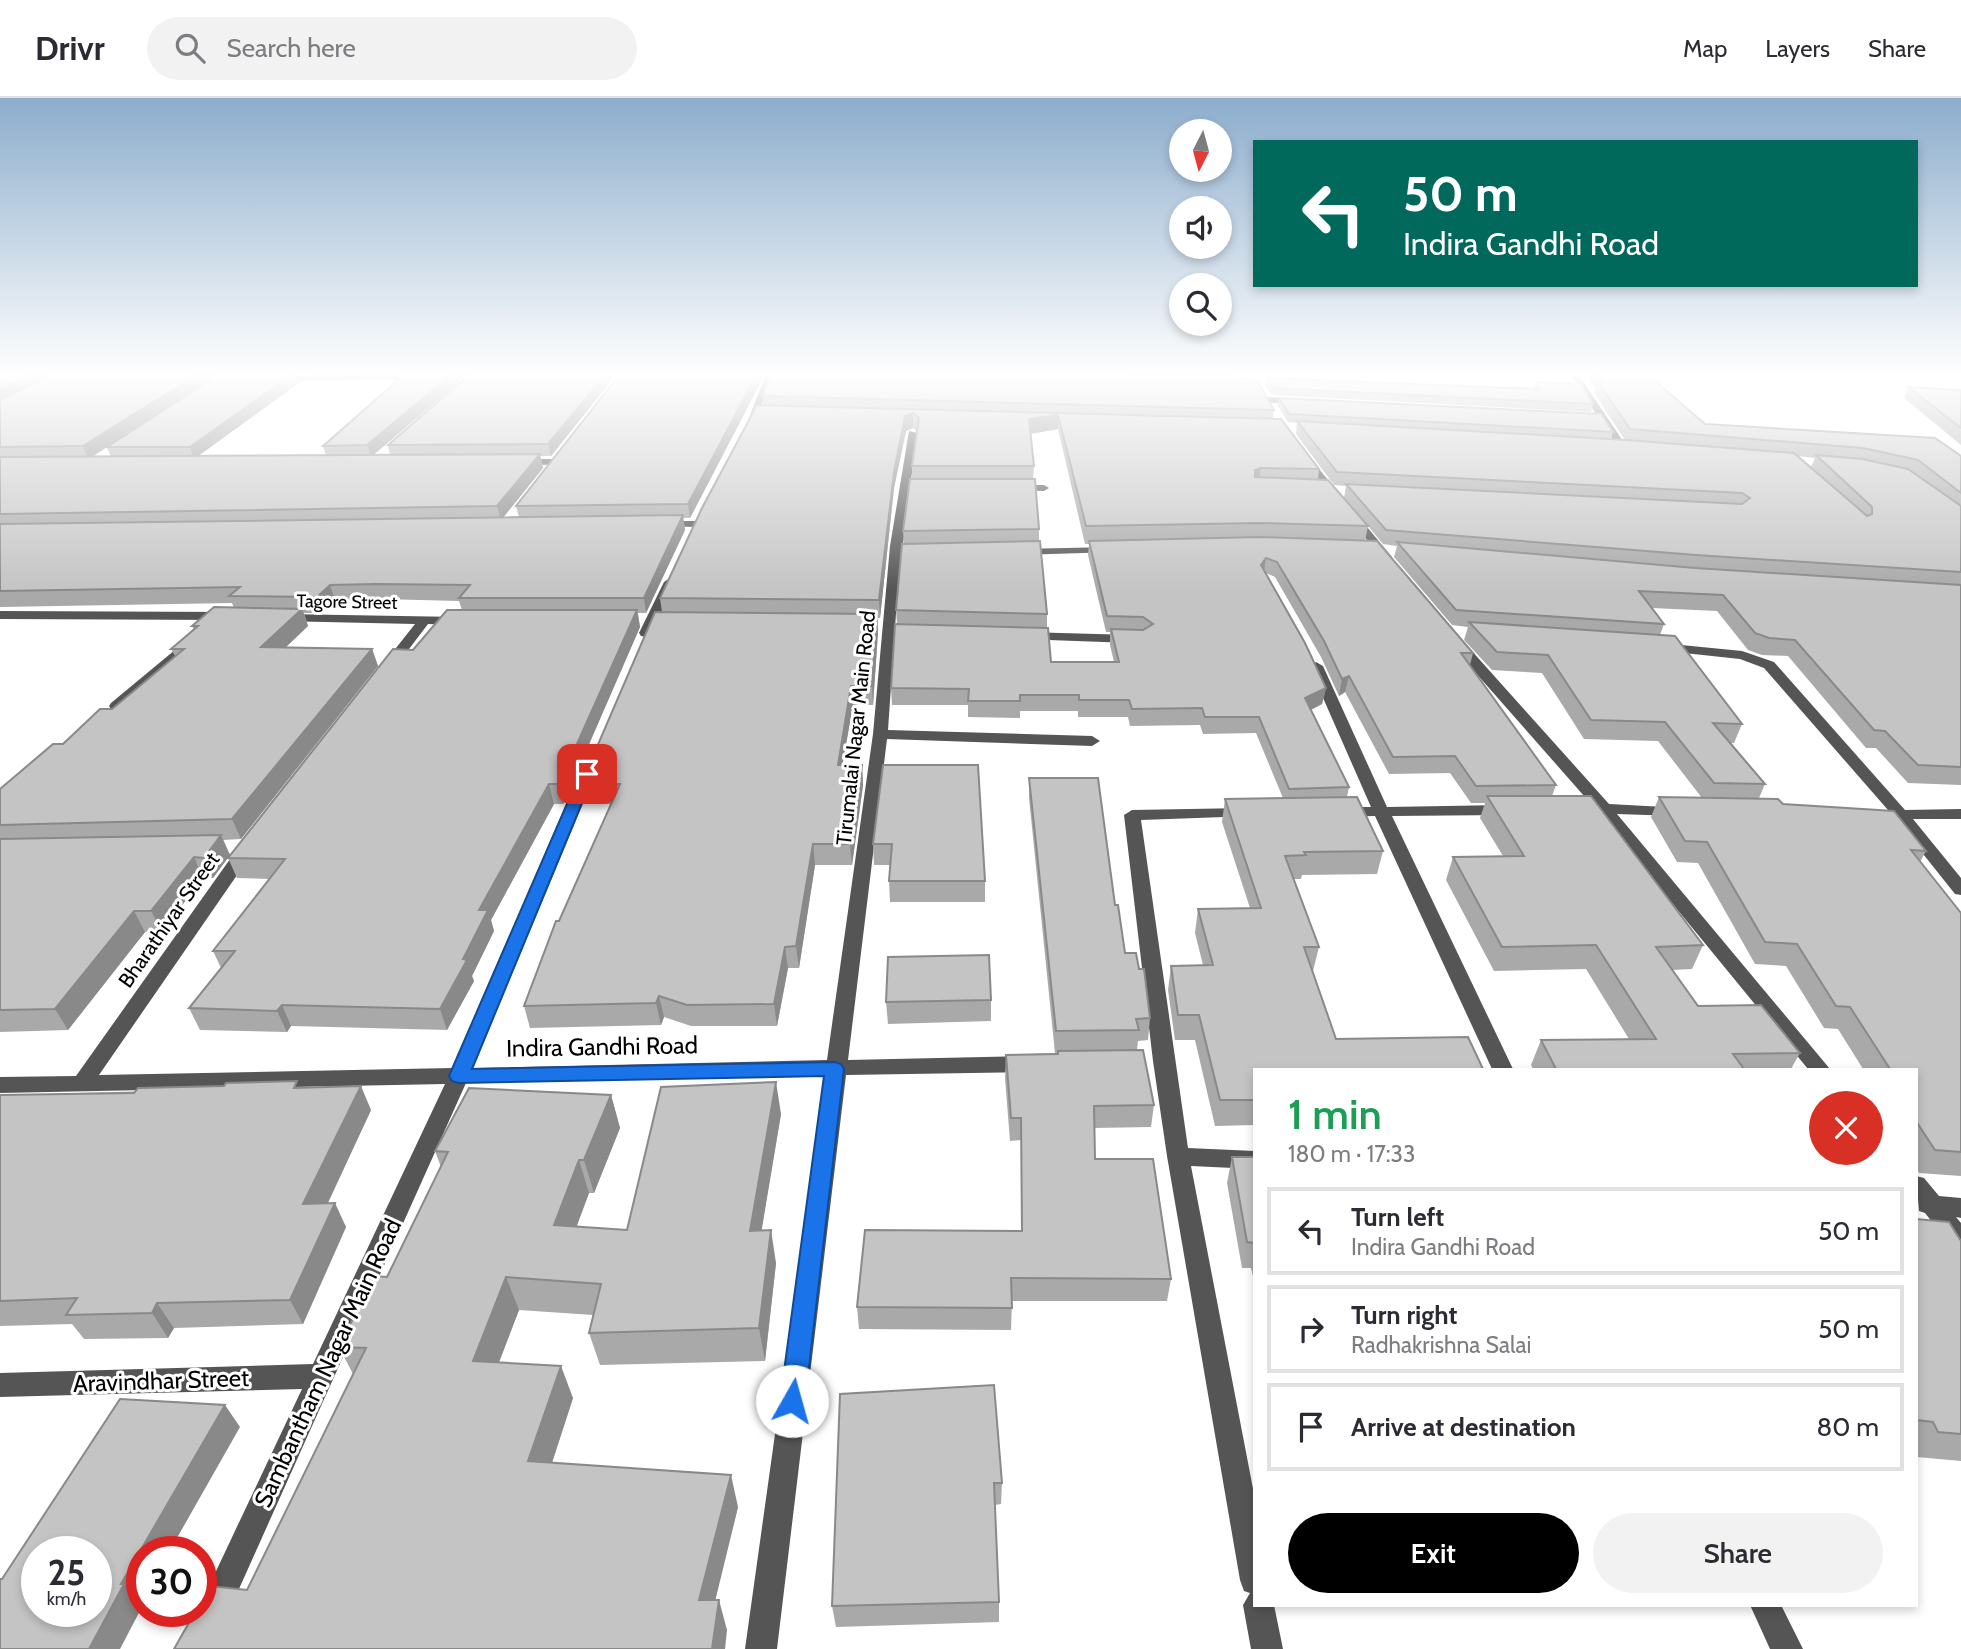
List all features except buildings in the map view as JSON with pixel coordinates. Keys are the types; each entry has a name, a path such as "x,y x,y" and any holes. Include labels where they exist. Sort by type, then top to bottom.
{"street":[{"name":"Tirumalai Nagar Main Road","path":"761,1649 880,734 887,629 902,554 911,446"},
{"path":"1613,446 1635,448"},
{"path":"1296,447 1325,491 1396,569"},
{"path":"546,473 563,451"},
{"path":"513,462 554,462"},
{"path":"1005,488 1044,488"},
{"path":"1325,491 1343,492"},
{"path":"642,525 696,524"},
{"path":"1000,552 1129,550"},
{"path":"640,648 674,572"},
{"path":"0,615 246,617"},
{"path":"104,716 219,616"},
{"name":"Tagore Street","path":"274,617 478,621"},
{"path":"374,686 424,621"},
{"path":"1474,634 1447,632 1604,809 1819,1068"},
{"path":"1007,636 1142,639"},
{"path":"1306,646 1503,1068"},
{"path":"1649,646 1742,655 1769,665 1901,815 1961,890"},
{"path":"880,734 1092,741"},
{"name":"Sambantham Nagar Main Road","path":"196,1649 459,1076 597,749"},
{"path":"1576,809 1699,811"},
{"path":"1325,812 1521,810"},
{"path":"1253,1569 1178,1156 1163,1061 1132,815 1256,813"},
{"path":"1861,814 1961,814"},
{"name":"Bharathiyar Street","path":"83,1082 252,842 220,848"},
{"path":"1136,1062 1163,1061"},
{"name":"Indira Gandhi Road","path":"0,1085 1054,1064"},
{"path":"1178,1156 1253,1160"},
{"path":"1924,1204 1961,1208"},
{"path":"1924,1204 1961,1240"},
{"name":"Aravindhar Street","path":"0,1385 323,1376"},
{"path":"1259,1607 1267,1649"},
{"path":"1766,1607 1787,1649"}],"route":[{"path":"587,774 459,1076 835,1069 792,1401"}]}
